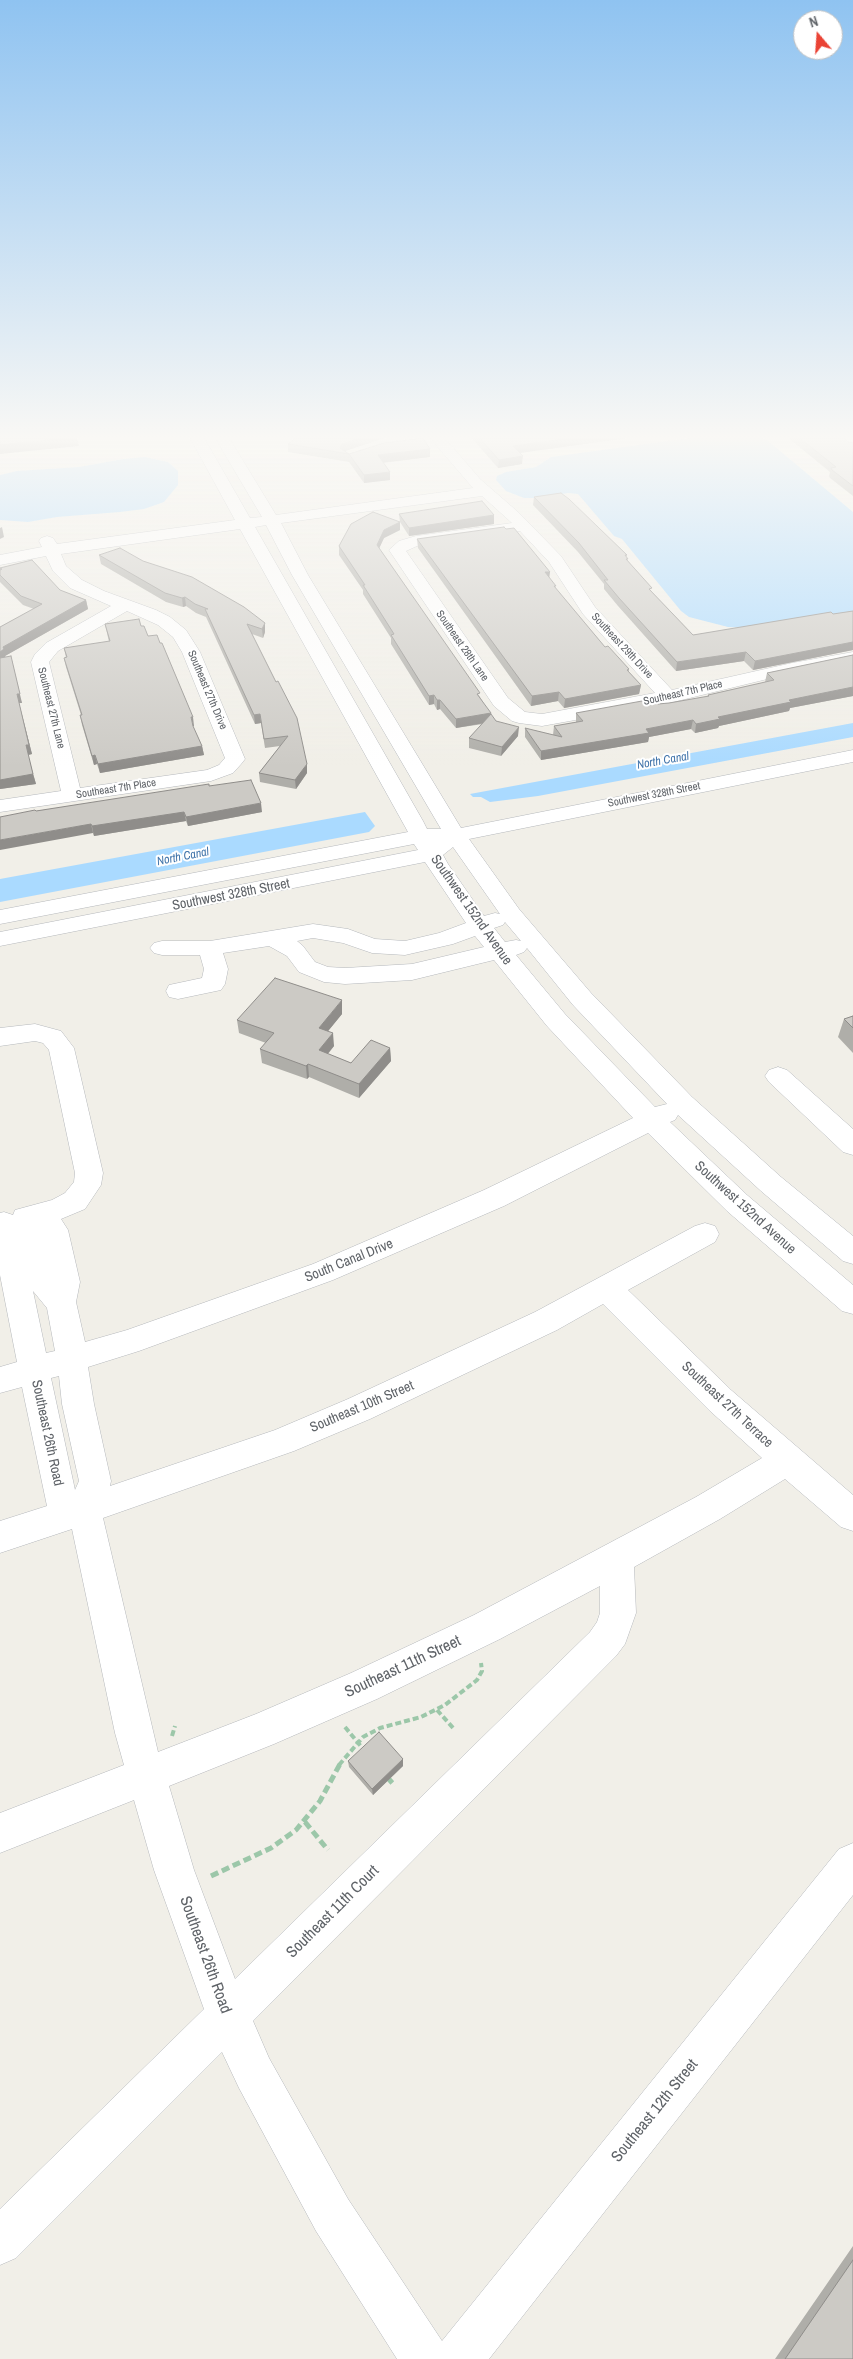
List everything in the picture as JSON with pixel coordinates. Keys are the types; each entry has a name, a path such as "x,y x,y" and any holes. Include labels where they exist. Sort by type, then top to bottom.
{"street":[{"path":"0,555 44,546"},
{"path":"0,560 45,546"},
{"name":"Southeast 27th Drive","path":"50,546 61,571 76,584 164,620 185,640 234,755 234,761 231,766"},
{"name":"Southwest 152nd Avenue","path":"257,546 426,845 499,952 575,1041 652,1121 737,1203 853,1302"},
{"name":"Southwest 152nd Avenue","path":"285,546 456,835 511,914 533,942 595,1013 683,1104 771,1184 853,1253"},
{"name":"Southeast 28th Lane","path":"403,546 397,550 398,555 501,702 513,714"},
{"name":"Southeast 29th Drive","path":"542,546 555,560 589,610 669,697"},
{"name":"Southeast 27th Lane","path":"72,796 40,662 52,647 125,605"},
{"name":"Southeast 7th Place","path":"513,714 526,719 542,720 669,697 792,668 853,657"},
{"name":"Southwest 328th Street","path":"0,939 426,845 456,835 853,756"},
{"name":"Southeast 7th Place","path":"0,806 211,775 231,766"},
{"name":"Southwest 328th Street","path":"0,917 426,845"},
{"path":"162,948 210,948 313,931 348,936 372,946 404,948 445,939 511,914"},
{"path":"268,937 284,942 307,967 324,974 357,976 412,972 499,952 533,942"},
{"path":"357,976 372,946"},
{"path":"178,991 213,984 216,969 210,948"},
{"path":"0,1036 24,1032 44,1034 58,1042 63,1055 89,1178 84,1191 75,1201 59,1209 2,1224"},
{"path":"778,1076 853,1145"},
{"name":"South Canal Drive","path":"0,1380 175,1326 323,1272 494,1198 683,1104"},
{"path":"41,1214 34,1235 46,1288 61,1302 78,1404 95,1481 84,1511"},
{"name":"Southeast 26th Road","path":"2,1224 61,1500 84,1511 145,1776 180,1888 229,2018 254,2073 332,2215 425,2359"},
{"name":"Southeast 10th Street","path":"0,1537 84,1511 283,1441 342,1416 446,1370 607,1289 705,1234"},
{"name":"Southeast 27th Terrace","path":"607,1289 720,1400 853,1516"},
{"path":"52,1456 88,1445"},
{"name":"Southeast 11th Street","path":"0,1833 261,1731 364,1686 487,1626 617,1558 708,1508 787,1460"},
{"name":"Southeast 11th Court","path":"0,2242 229,2018 603,1644 612,1632 618,1613 617,1558"},
{"name":"Southeast 12th Street","path":"458,2359 853,1864"}],"path":[{"path":"211,1876 271,1848 305,1822 320,1801 340,1764 357,1742 380,1728 414,1719 437,1710 477,1680 482,1671 482,1663"},
{"path":"437,1710 454,1729"},
{"path":"345,1727 370,1757"},
{"path":"382,1771 395,1786"},
{"path":"305,1822 328,1850"}],"water":[{"path":"628,546 853,546 853,612 749,628 728,627 689,617 681,611"},
{"name":"North Canal","path":"853,723 853,737 538,796 490,802 481,797 473,797 470,794"},
{"name":"North Canal","path":"365,812 375,826 369,832 0,902 0,879"}],"building":[{"path":"339,546 378,546 480,693 477,694 491,713 456,719 440,700 437,700 434,695 429,696 391,635 394,634 363,585 365,585"},
{"path":"422,546 529,546 550,572 545,572 556,586 554,586 605,647 608,646 641,685 565,699 559,692 532,696"},
{"path":"581,546 618,546 627,555 625,555 628,559 626,559 652,588 649,589 693,635 831,612 833,614 853,611 853,642 755,661 746,652 677,662 604,580 608,580"},
{"path":"120,548 143,561 192,577 244,607 265,623 262,629 247,624 276,682 278,681 297,718 307,764 295,780 259,773 288,736 264,739 260,714 254,715 205,609 208,609 195,604 185,597 182,598 165,593 99,555"},
{"path":"32,560 60,590 86,600 3,647 4,649 0,652 0,627 42,604 21,596 0,575 0,570 2,569 0,568"},
{"path":"139,619 141,626 144,626 148,636 157,635 160,643 162,643 193,717 191,717 193,726 202,746 98,764 95,755 92,756 80,715 82,715 64,658 67,657 64,648 110,641 105,624"},
{"path":"853,655 853,687 718,717 720,719 696,724 693,720 646,729 649,733 541,751 525,728 562,737 554,726 583,721 576,713 653,699 658,704 709,696 774,680 767,673"},
{"path":"11,656 20,694 17,694 29,745 26,745 33,774 0,780 0,658"},
{"path":"491,714 496,721 519,727 502,747 469,738"},
{"path":"251,780 261,803 186,817 184,812 92,826 91,824 0,840 0,817 209,784 209,786"},
{"path":"275,978 342,1000 319,1028 333,1033 319,1050 351,1063 371,1040 390,1048 359,1084 308,1064 306,1066 260,1049 274,1033 237,1020"},
{"path":"853,1016 853,1028 844,1019"},
{"path":"379,1732 403,1759 372,1789 348,1761"},
{"path":"853,2260 853,2359 785,2359"}]}
